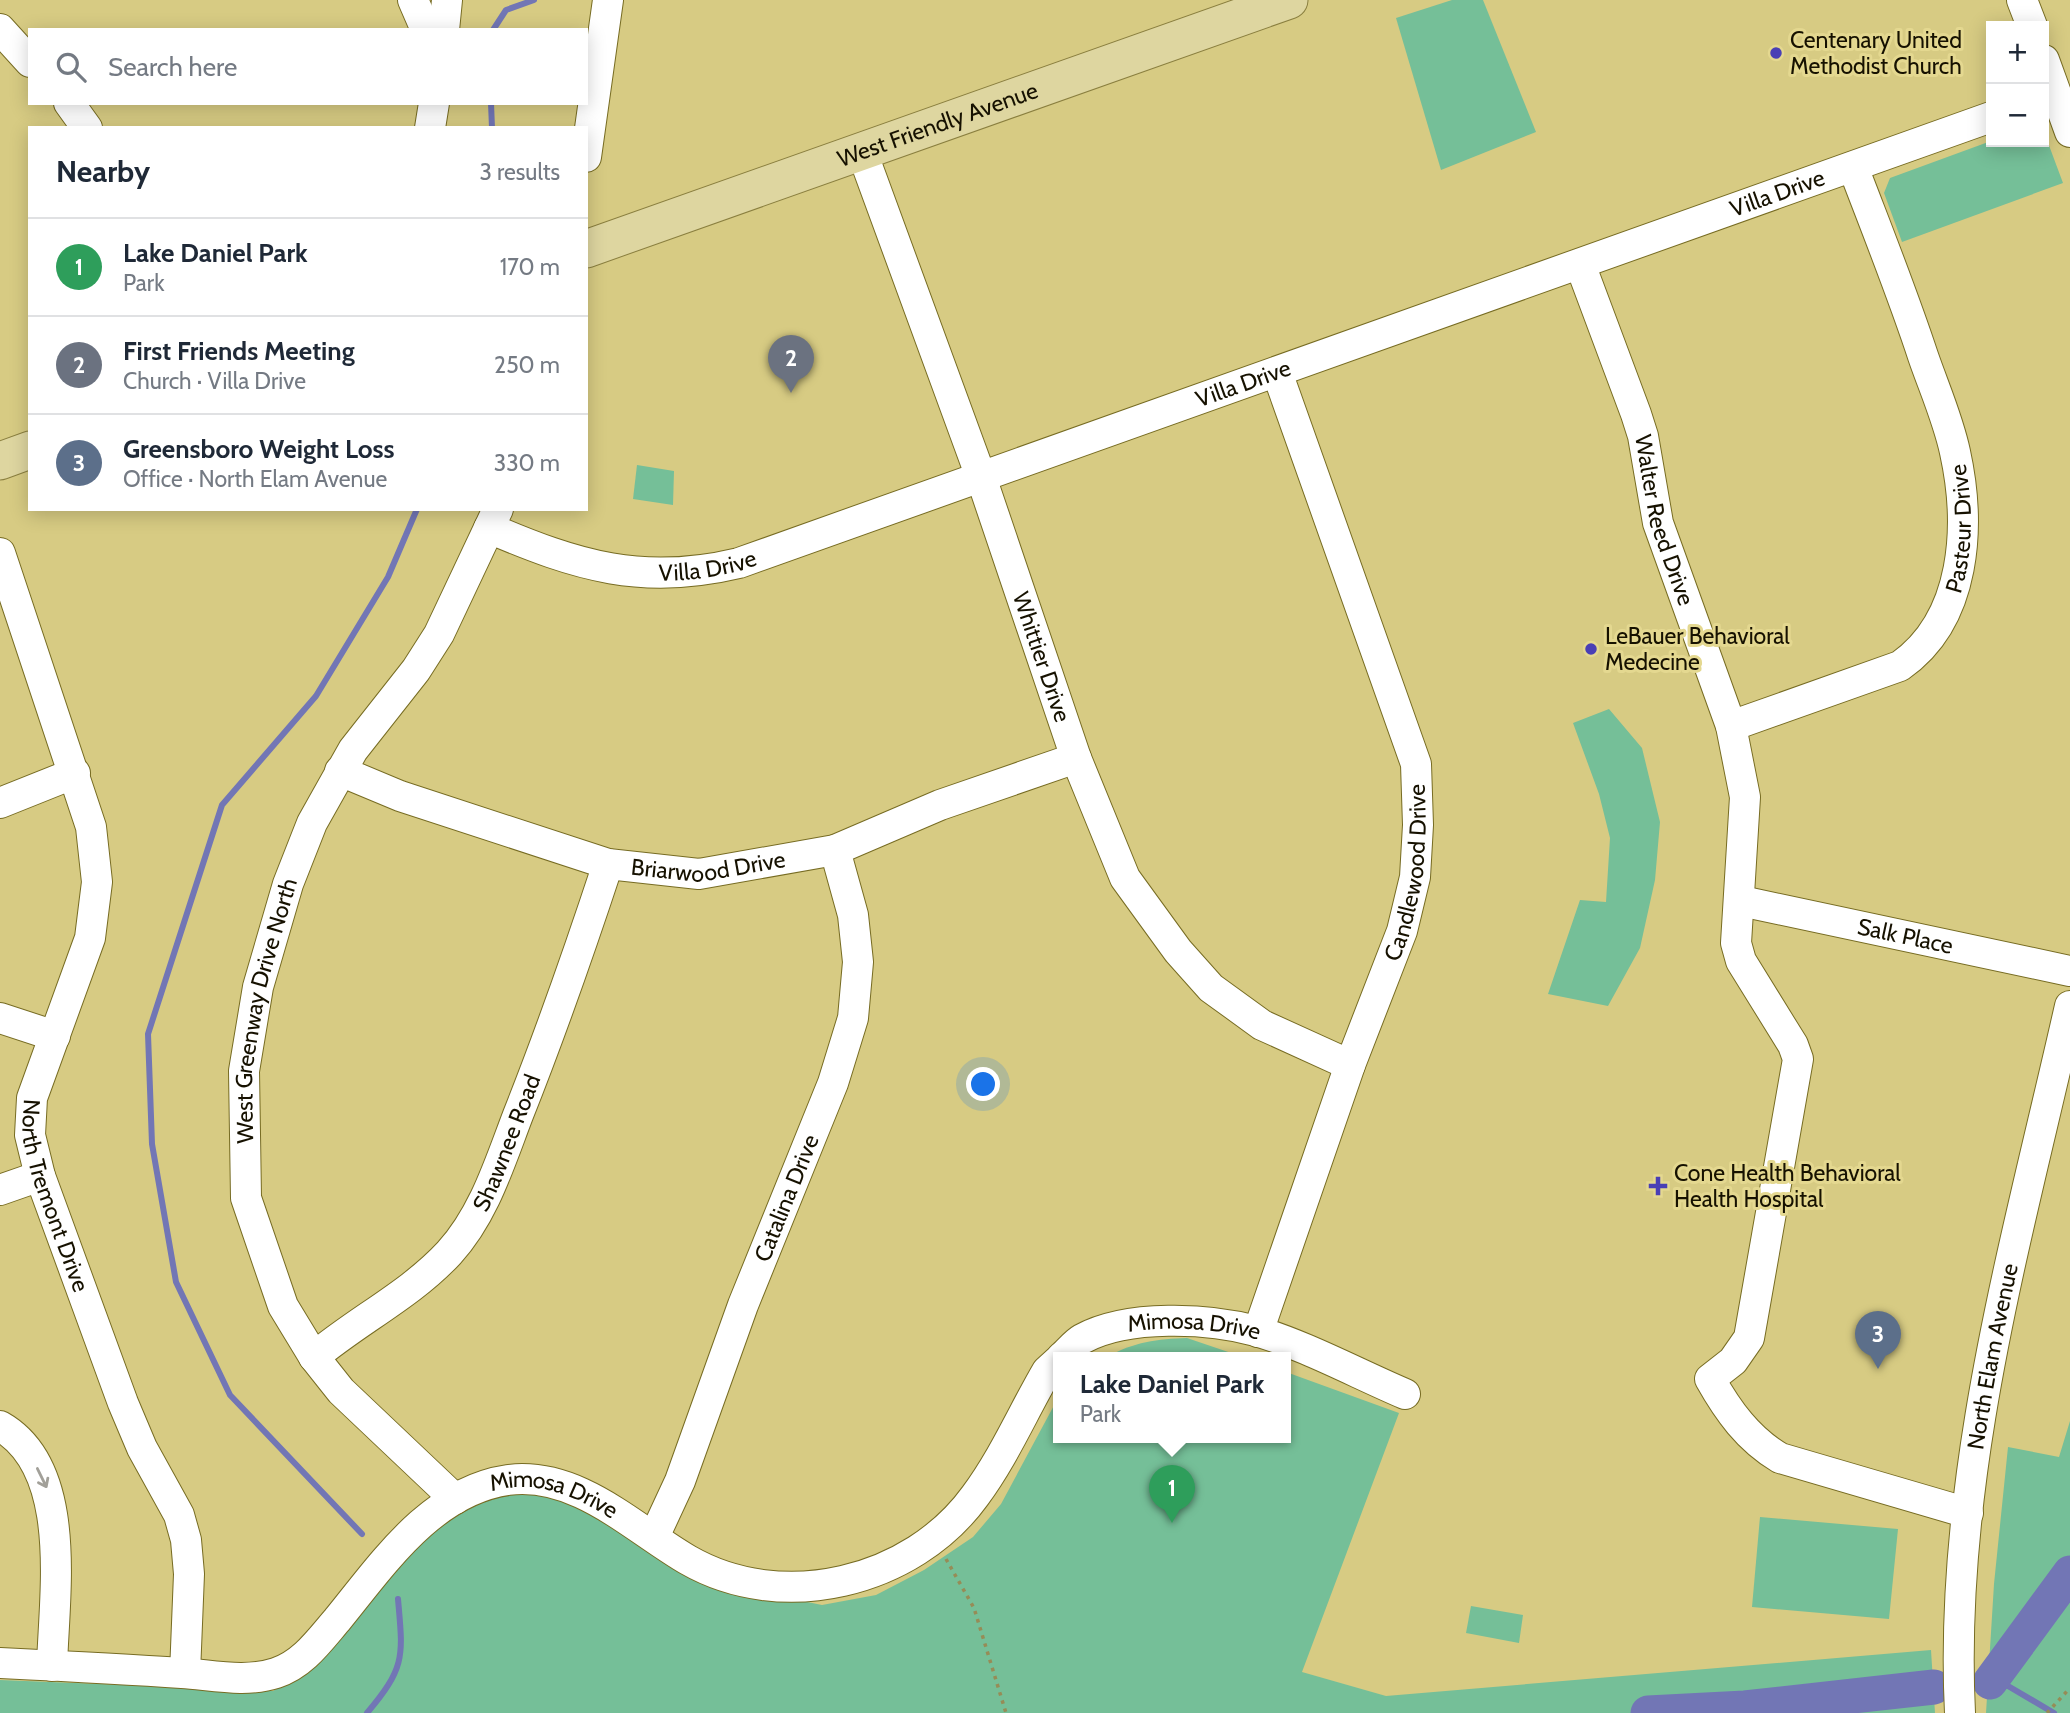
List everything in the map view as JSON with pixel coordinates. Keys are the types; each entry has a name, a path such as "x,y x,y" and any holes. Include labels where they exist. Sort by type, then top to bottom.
{"main road":[{"name":"West Friendly Avenue","path":"588,248 1289,0"},
{"path":"0,461 28,451"}],"street":[{"path":"414,0 425,28"},
{"path":"443,28 447,0"},
{"path":"588,143 608,0"},
{"path":"2022,0 2030,21"},
{"path":"0,29 28,60"},
{"path":"2050,96 2070,132"},
{"path":"70,105 86,126"},
{"path":"430,126 434,105"},
{"name":"Villa Drive","path":"494,519 569,561 620,572 679,574 756,558 1455,306 1986,119"},
{"name":"Whittier Drive","path":"862,152 981,477 1076,758 1125,878 1178,951 1211,988 1262,1025 1350,1065"},
{"name":"Pasteur Drive","path":"1731,726 1900,666 1918,653 1943,620 1958,568 1963,533 1962,499 1955,451 1909,314 1853,166"},
{"name":"Walter Reed Drive","path":"1580,264 1636,414 1643,436 1658,523 1731,726 1745,797 1741,901 1736,943 1741,961 1793,1045 1798,1059 1749,1338 1732,1361 1710,1379 1740,1424 1760,1447 1780,1458 1968,1513"},
{"name":"Candlewood Drive","path":"1258,1332 1350,1065 1402,931 1415,877 1418,825 1416,764 1277,372"},
{"name":"West Greenway Drive North","path":"455,1499 341,1391 314,1357 283,1306 246,1198 244,1071 258,987 288,884 312,824 340,771 416,670 439,634 494,519"},
{"name":"North Tremont Drive","path":"0,552 92,827 97,882 90,938 32,1098 30,1135 40,1177 123,1403 142,1448 179,1514 186,1540 190,1574 184,1673"},
{"name":"Briarwood Drive","path":"340,771 400,796 608,864 699,874 835,850 940,805 1076,758"},
{"path":"0,803 75,774"},
{"name":"Catalina Drive","path":"654,1537 680,1481 743,1305 833,1083 853,1018 858,962 853,915 835,850"},
{"name":"Shawnee Road","path":"314,1357 416,1285 450,1252 472,1222 494,1178 561,1005 608,864"},
{"name":"Salk Place","path":"1741,901 2070,971"},
{"name":"North Elam Avenue","path":"1960,1713 1958,1638 1968,1513 1979,1426 2018,1231 2070,1006"},
{"path":"0,1018 55,1036"},
{"path":"0,1190 40,1177"},
{"name":"Mimosa Drive","path":"1068,1352 1082,1339 1130,1324 1175,1320 1211,1322 1258,1332 1405,1394"},
{"name":"Mimosa Drive","path":"0,1663 231,1678 276,1673 308,1655 394,1551 433,1514 455,1499 507,1480 539,1480 580,1492 688,1560 717,1574 763,1584 816,1588 873,1573 933,1539 973,1499 997,1464 1047,1371 1053,1366"},
{"path":"0,1426 31,1455 49,1493 55,1552 52,1666"}],"path":[{"path":"933,1539 974,1608 1006,1713"},
{"path":"2047,1713 2070,1688"}],"green space":[{"path":"1452,0 1483,0 1536,132 1441,170 1396,18"},
{"path":"1986,143 1986,147 2049,145 2063,183 1902,242 1884,193 1890,178"},
{"path":"637,465 674,471 673,505 633,499"},
{"path":"1609,709 1642,748 1660,822 1655,880 1640,948 1608,1006 1548,994 1580,900 1606,902 1610,838 1599,794 1573,723"},
{"path":"1187,1338 1228,1352 1118,1352 1146,1342"},
{"path":"1291,1374 1399,1413 1302,1672 1386,1696 1931,1650 1935,1713 0,1713 0,1680 273,1691 313,1668 418,1542 461,1512 506,1492 559,1494 715,1583 822,1605 876,1595 924,1570 973,1537 1001,1504 1053,1407 1053,1443 1291,1443"},
{"path":"2070,1421 2070,1713 1986,1713 1994,1584 2008,1447 2059,1457"},
{"path":"1760,1517 1898,1529 1889,1619 1752,1607"},
{"path":"1471,1606 1523,1615 1519,1643 1466,1633"}],"waterway":[{"path":"494,28 506,10 534,0"},
{"path":"491,105 492,126"},
{"path":"362,1534 230,1395 176,1282 152,1144 148,1034 222,805 316,696 388,577 416,511"},
{"path":"1990,1682 2070,1573"},
{"path":"367,1713 389,1684 399,1660 401,1634 398,1599"},
{"path":"1990,1682 2008,1686 2054,1713"},
{"path":"1648,1713 1745,1708 1934,1687"}],"place":[{"name":"Centenary United Methodist Church","path":"1776,53"},
{"name":"First Friends Meeting","path":"791,393"},
{"name":"LeBauer Behavioral Medecine","path":"1591,649"},
{"name":"Cone Health Behavioral Health Hospital","path":"1658,1186"},
{"name":"Greensboro Weight Loss","path":"1878,1369"},
{"name":"Lake Daniel Park","path":"1172,1523"}]}
